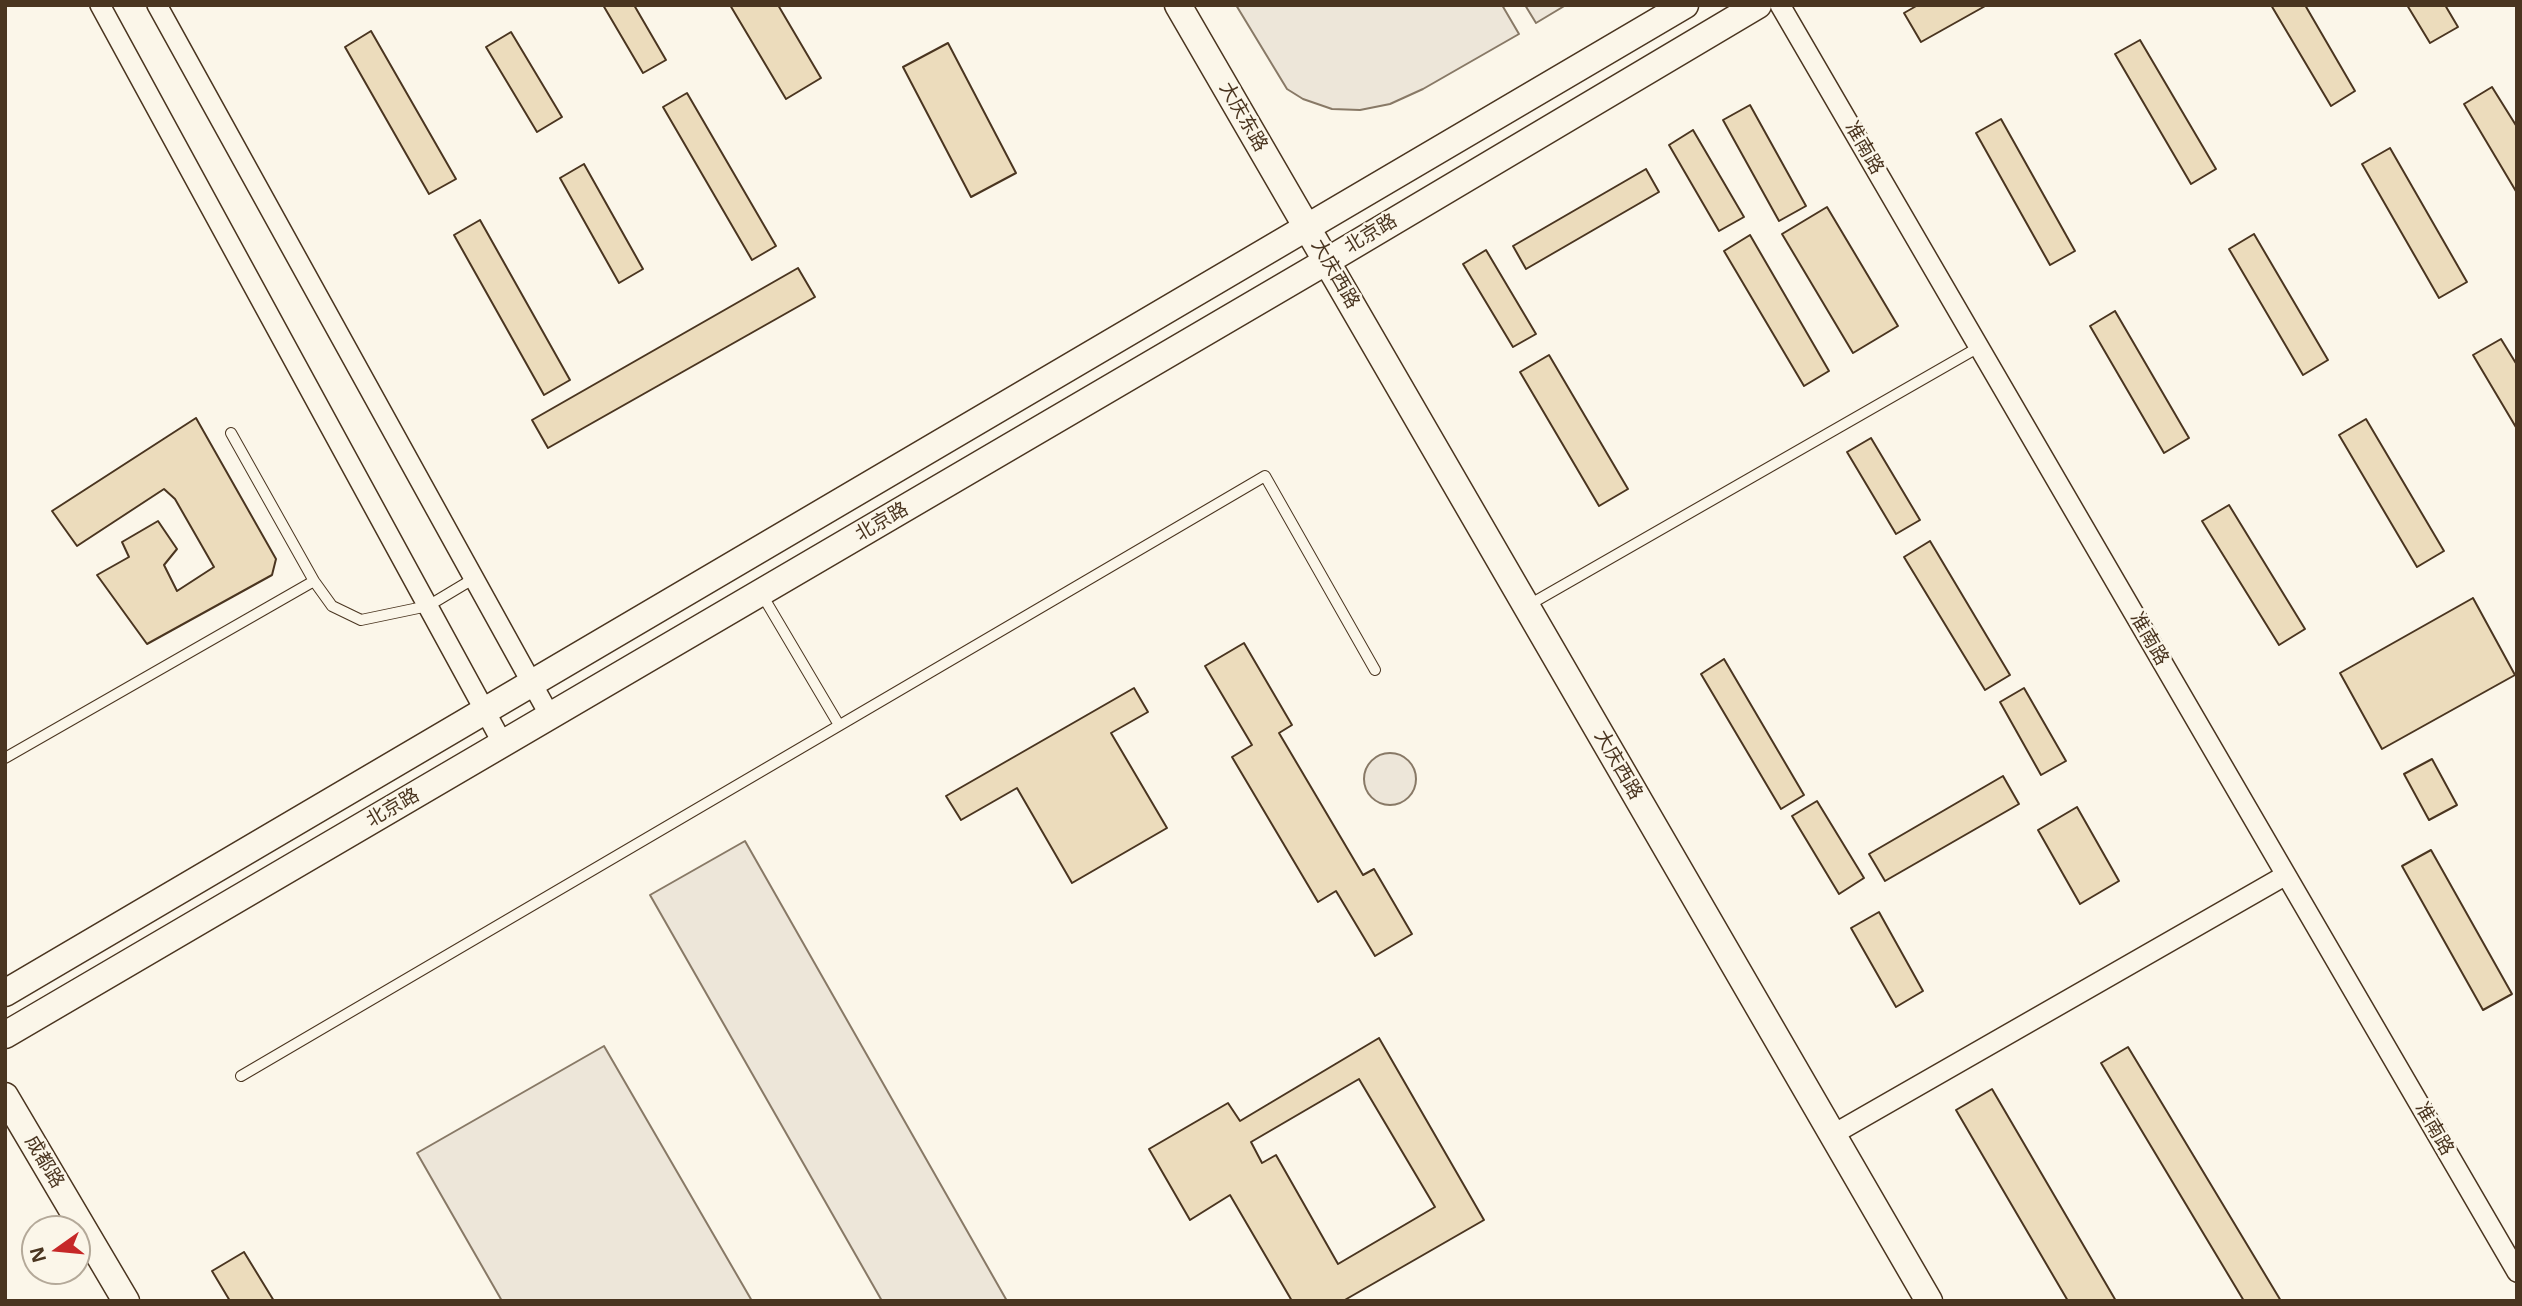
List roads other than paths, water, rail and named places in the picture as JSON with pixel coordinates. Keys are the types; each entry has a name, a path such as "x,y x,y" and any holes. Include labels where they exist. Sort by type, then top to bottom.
{"main road":[{"name":"大庆东路","path":"1178,5 1309,228"},
{"name":"北京路","path":"5,993 1685,5"},
{"name":"北京路","path":"6,1033 1327,261 1758,5"},
{"name":"大庆西路","path":"1309,228 1929,1301"},
{"name":"成都路","path":"5,1096 126,1301"}],"street":[{"path":"100,5 503,744"},
{"path":"157,5 550,716"},
{"name":"准南路","path":"1780,5 2517,1272"},
{"path":"1832,1135 2286,875"}],"lane":[{"path":"1527,607 1979,347"},
{"path":"231,433 314,581 332,606 361,620 428,606 473,579"},
{"path":"241,1076 1265,476 1375,670"},
{"path":"5,758 314,581"},
{"path":"761,593 839,725"}]}
